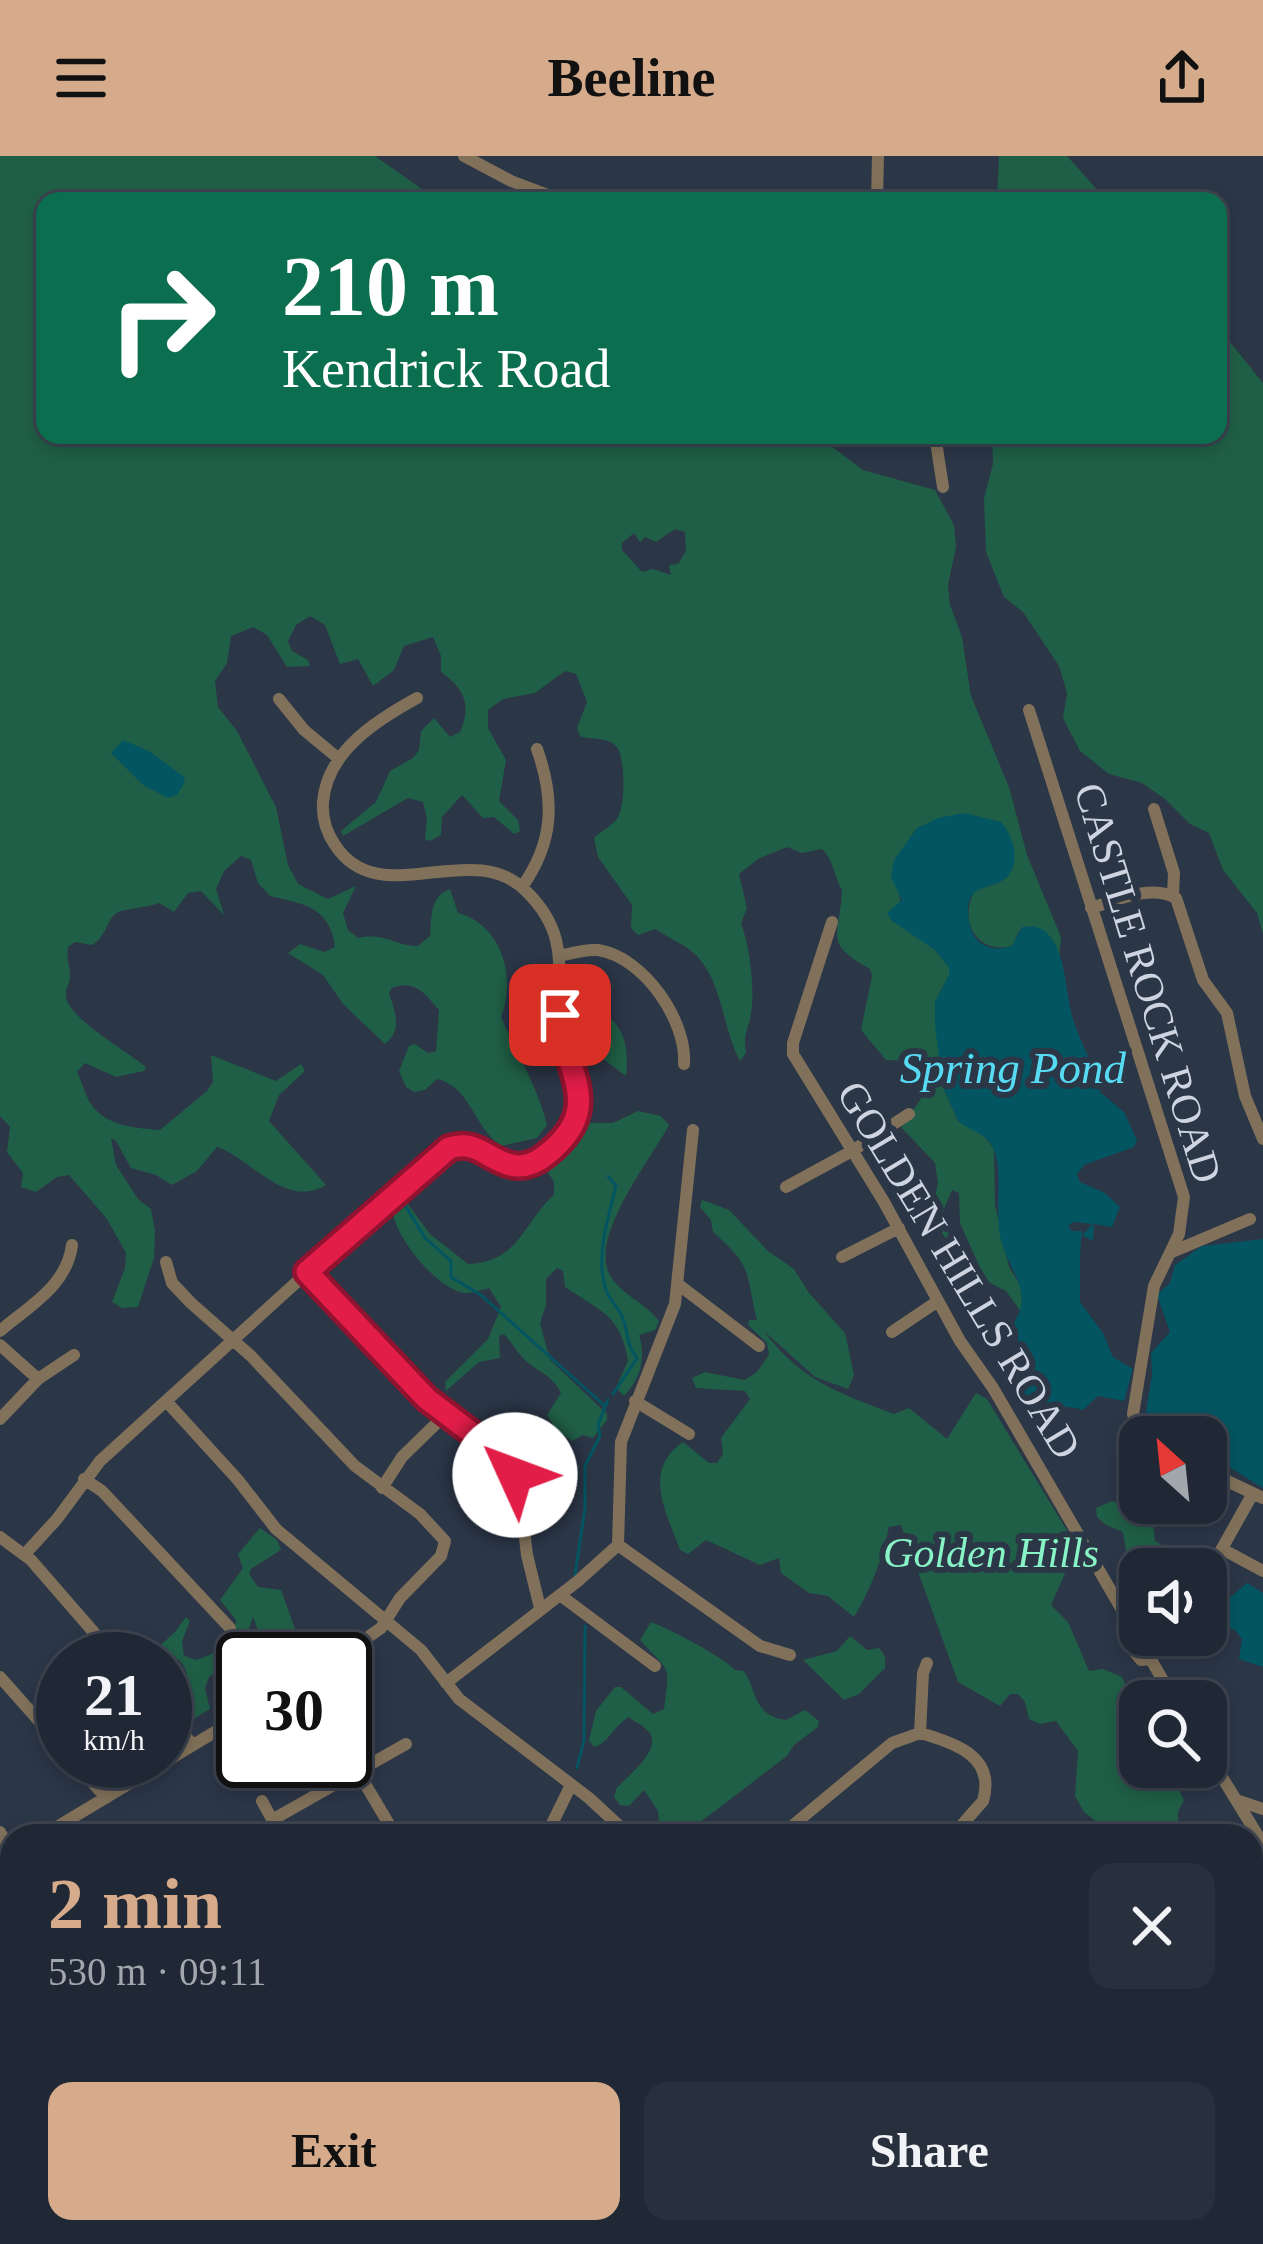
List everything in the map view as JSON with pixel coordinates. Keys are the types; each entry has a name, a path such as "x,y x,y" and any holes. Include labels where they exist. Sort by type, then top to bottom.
{"street":[{"path":"464,156 541,192"},
{"path":"877,192 878,156"},
{"path":"936,444 943,487"},
{"path":"25,1554 84,1479 233,1339 449,1148 475,1146 507,1164 523,1166 539,1160 575,1118 580,1088 561,1034 560,956 544,916 522,887 476,869 388,877 365,872 350,863 330,837 323,812 328,778 339,759 372,725 417,698"},
{"path":"279,699 304,730 339,759"},
{"name":"CASTLE ROCK ROAD","path":"1029,710 1183,1189 1184,1217 1154,1286 1133,1416"},
{"path":"522,887 543,851 550,818 548,784 536,749"},
{"path":"1154,809 1174,873 1173,895 1182,908 1202,977 1227,1013 1245,1096 1263,1139"},
{"path":"1091,908 1147,893 1173,895"},
{"name":"GOLDEN HILLS ROAD","path":"832,922 792,1049 938,1301 1119,1596"},
{"path":"560,956 603,951 638,973 679,1025 684,1064"},
{"path":"786,1186 909,1114"},
{"path":"446,1683 618,1544 619,1458 634,1401 666,1330 679,1285 694,1130"},
{"path":"1171,1253 1250,1219"},
{"path":"842,1257 899,1228"},
{"path":"0,1331 61,1279 70,1263 71,1245"},
{"path":"166,1262 175,1287 233,1339 332,1444 420,1514 445,1541 441,1556 400,1598 372,1636"},
{"path":"307,1272 398,1370 505,1459 519,1487 527,1555 540,1608"},
{"path":"679,1285 759,1346"},
{"path":"892,1332 938,1301"},
{"path":"0,1346 38,1379"},
{"path":"0,1419 38,1379 74,1355"},
{"path":"166,1401 238,1480 267,1520 425,1654 475,1712 616,1824"},
{"path":"634,1401 688,1434"},
{"path":"382,1488 402,1457 446,1414"},
{"path":"84,1479 102,1491 230,1628"},
{"path":"1225,1548 1258,1496 1227,1481"},
{"path":"0,1538 25,1554 93,1632"},
{"path":"618,1544 760,1646 790,1655"},
{"path":"1227,1552 1263,1571"},
{"path":"560,1595 655,1666"},
{"path":"920,1733 927,1664"},
{"path":"0,1677 36,1718"},
{"path":"62,1824 216,1731"},
{"path":"794,1824 892,1743 920,1733 965,1750 985,1773 983,1802 963,1824"},
{"path":"372,1764 406,1744"},
{"path":"552,1824 571,1785"},
{"path":"1227,1785 1251,1824"},
{"path":"97,1788 106,1798"},
{"path":"272,1820 329,1788"},
{"path":"367,1788 388,1824"},
{"path":"1236,1800 1263,1809"},
{"path":"262,1801 274,1824"}],"green space":[{"path":"0,156 375,156 426,192 36,192 36,444 829,444 863,470 935,490 954,525 956,547 948,585 971,696 1009,787 1027,855 1061,937 1059,958 1057,950 1019,931 1012,946 999,947 974,933 969,913 975,890 996,884 1013,867 991,820 972,815 917,828 894,861 904,926 949,967 935,1002 943,1087 958,1121 982,1133 994,1149 995,1205 1009,1267 1022,1288 1021,1312 1006,1291 986,1281 960,1223 959,1193 952,1190 944,1209 950,1238 946,1239 931,1215 938,1183 935,1163 901,1127 921,1099 916,1069 908,1061 886,1060 861,1030 872,976 870,969 845,952 837,937 842,890 826,853 822,849 802,853 787,847 758,859 739,874 747,908 741,923 752,992 746,1053 740,1061 705,966 692,951 656,929 638,935 631,928 632,905 598,857 594,838 619,814 623,771 613,743 580,736 577,728 587,702 576,674 565,671 535,693 503,699 488,710 488,728 506,760 499,801 518,820 520,831 514,834 494,817 483,818 462,795 442,817 441,835 430,841 425,839 423,802 408,798 343,836 341,831 376,802 390,771 413,758 421,731 434,718 450,737 460,732 464,698 441,672 433,637 404,646 394,670 373,686 358,659 340,664 325,625 310,616 296,625 288,641 292,651 310,666 287,667 267,635 253,627 231,636 227,663 215,681 218,707 237,731 276,807 288,865 298,884 328,899 356,886 343,913 348,930 358,938 418,946 430,936 435,902 450,889 458,913 473,919 495,941 506,970 501,1017 547,1125 537,1138 501,1146 448,1083 437,1079 425,1090 414,1092 406,1087 399,1071 409,1046 436,1051 439,1010 413,987 392,988 396,1027 385,1044 343,1004 323,975 288,953 300,944 324,952 335,947 327,922 312,909 270,896 258,883 251,860 241,856 224,871 216,889 224,915 201,891 188,893 174,912 159,903 118,912 92,945 75,942 68,947 69,1005 146,1067 116,1077 85,1063 77,1072 89,1101 108,1119 160,1130 207,1091 213,1082 211,1055 276,1081 301,1064 305,1071 279,1095 269,1121 326,1185 311,1191 282,1187 217,1147 197,1171 172,1185 131,1168 111,1138 116,1165 138,1199 151,1209 155,1231 154,1258 138,1307 122,1308 112,1302 126,1253 107,1219 69,1175 57,1177 36,1192 21,1187 23,1173 7,1152 10,1127 0,1116","holes":["675,529 685,532 686,551 678,564 669,565 671,575 653,569 642,572 622,550 622,543 634,533 640,542 645,537 656,542"]},
{"path":"999,156 1067,156 1099,192 997,192"},
{"path":"1227,338 1263,383 1263,934 1257,913 1223,870 1209,833 1190,824 1142,783 1109,774 1080,751 1063,718 1067,693 1059,666 1023,612 1004,597 986,552 984,498 993,464 992,444 1227,444"},
{"path":"606,1015 625,1042 626,1076 599,1056 584,1033 590,1021"},
{"path":"638,1111 661,1116 669,1125 625,1199 607,1242 611,1277 659,1321 655,1330 639,1335 642,1360 630,1389 624,1396 616,1388 628,1361 614,1323 565,1287 563,1271 557,1268 546,1279 540,1323 550,1360 607,1414 593,1438 583,1435 572,1441 556,1429 547,1415 561,1393 504,1334 499,1336 500,1358 479,1362 446,1391 445,1382 488,1339 501,1307 489,1288 460,1292 426,1268 398,1229 393,1205 402,1200 407,1203 430,1234 468,1264 485,1262 510,1248 554,1195 554,1182 544,1166 586,1123 613,1123"},
{"name":"Golden Hills","path":"702,1200 729,1210 768,1251 794,1269 845,1333 854,1375 848,1389 815,1377 764,1331 807,1374 894,1414 909,1408 947,1439 976,1393 987,1399 1077,1547 1051,1605 1068,1622 1089,1671 1103,1669 1123,1680 1119,1680 1119,1788 1178,1788 1184,1800 1178,1824 1098,1823 1075,1796 1078,1751 1056,1721 1040,1724 1029,1719 1018,1694 1010,1694 1000,1706 958,1682 901,1525 889,1527 876,1573 854,1617 828,1596 809,1593 781,1573 779,1558 760,1565 706,1540 688,1554 680,1550 661,1493 663,1466 683,1442 709,1463 717,1463 723,1454 721,1438 750,1399 745,1391 696,1388 692,1378 705,1372 744,1380 769,1355 767,1343 748,1325 749,1320 757,1320 746,1271 713,1232 711,1220 700,1207"},
{"path":"1112,1501 1119,1503 1119,1524 1153,1524 1155,1541 1167,1548 1126,1548 1123,1532 1097,1517 1096,1508"},
{"path":"260,1528 277,1540 281,1550 249,1574 258,1587 281,1590 293,1632 259,1632 253,1617 248,1632 233,1632 236,1620 220,1600 243,1568 238,1554"},
{"path":"186,1617 190,1621 186,1632 175,1632"},
{"path":"651,1622 683,1637 744,1671 767,1713 786,1720 805,1710 819,1721 818,1727 698,1824 659,1824 658,1811 644,1790 629,1806 620,1805 614,1797 616,1789 649,1752 651,1736 629,1717 599,1745 594,1747 589,1740 596,1711 615,1687 653,1714 664,1709 666,1670 640,1640"},
{"path":"850,1636 867,1650 879,1648 885,1668 859,1694 844,1700 803,1660 837,1651"},
{"path":"216,1651 216,1673 205,1688 210,1709 192,1720 192,1659"}],"water":[{"path":"123,740 149,751 183,776 185,782 177,795 168,798 143,785 111,753"},
{"name":"Spring Pond","path":"964,813 1001,822 1015,855 1008,876 971,897 969,921 974,935 984,945 998,948 1012,946 1022,927 1037,927 1049,935 1059,953 1073,1019 1100,1092 1124,1112 1137,1140 1134,1147 1084,1165 1077,1174 1080,1182 1105,1193 1120,1207 1112,1227 1094,1224 1093,1241 1082,1235 1093,1224 1068,1226 1082,1231 1080,1302 1103,1333 1113,1357 1133,1369 1124,1401 1098,1396 1083,1410 1033,1404 1009,1390 1018,1351 1014,1322 1021,1292 999,1232 994,1150 983,1136 958,1121 943,1087 935,1002 949,967 935,950 887,913 902,900 891,877 894,860 917,828"},
{"path":"1263,1239 1263,1488 1227,1466 1227,1416 1145,1416 1151,1353 1170,1332 1157,1295 1170,1283 1175,1265 1202,1246"},
{"path":"1247,1583 1263,1593 1263,1667 1239,1659 1242,1639 1227,1627 1227,1600"}],"waterway":[{"path":"608,1176 616,1186 604,1238 603,1278 637,1358 613,1394"},
{"path":"402,1200 425,1238 451,1261 451,1277 481,1295 605,1406"},
{"path":"575,1575 585,1508 585,1466 600,1436 598,1425 608,1400"},
{"path":"577,1768 584,1740 585,1626"}],"route":[{"path":"515,1475 502,1456 427,1399 307,1272 449,1148 475,1146 518,1166 539,1160 554,1148 572,1124 580,1100 578,1077 562,1040 560,1015"}]}
